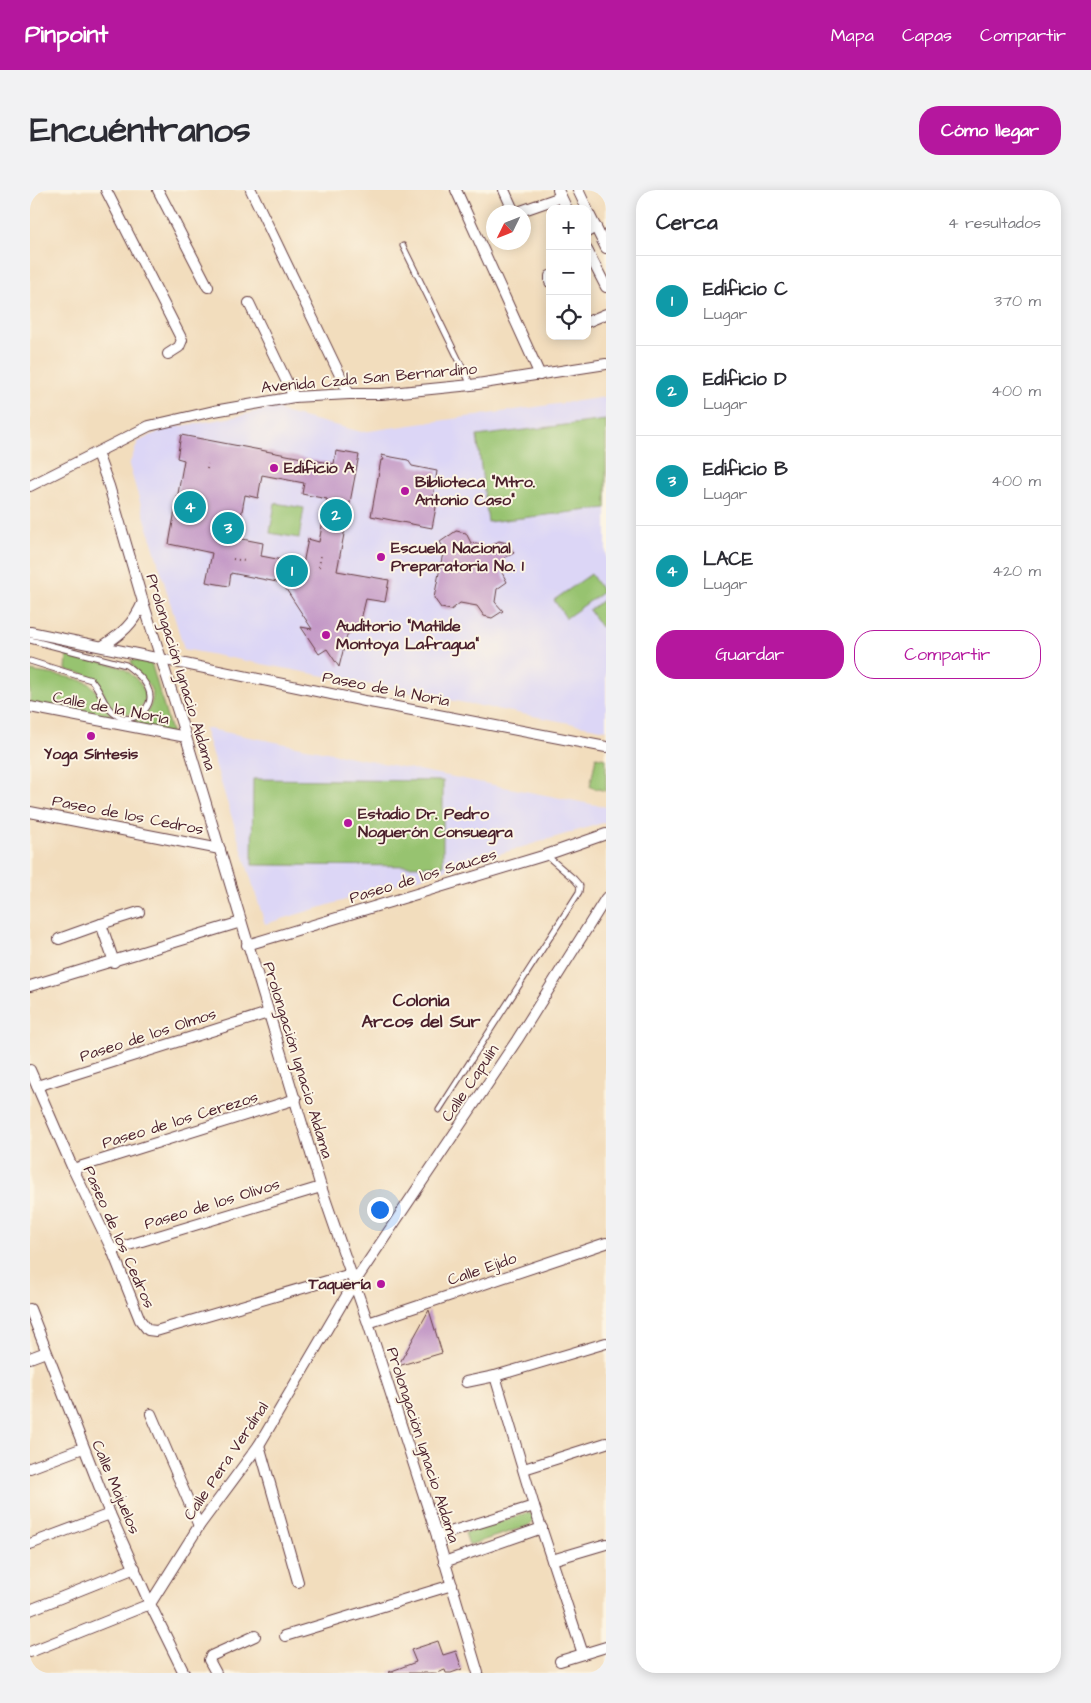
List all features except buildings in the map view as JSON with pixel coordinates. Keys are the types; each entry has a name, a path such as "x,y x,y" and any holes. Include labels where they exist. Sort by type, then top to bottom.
{"street":[{"path":"106,190 182,340 179,347 168,354"},
{"path":"158,190 208,286"},
{"path":"251,190 350,394"},
{"path":"456,190 540,375"},
{"path":"504,190 513,210 518,212 559,193 565,205"},
{"path":"578,190 585,205"},
{"path":"592,229 606,248"},
{"path":"591,259 606,287"},
{"path":"249,303 294,397"},
{"path":"591,320 606,314"},
{"name":"Avenida Czda San Bernardino","path":"30,486 149,426 214,411 294,397 381,394 471,385 606,364"},
{"name":"Prolongación Ignacio Aldama","path":"97,453 109,486 143,602 186,737 268,1013 322,1186 437,1536 477,1673"},
{"path":"103,646 130,626 143,602"},
{"path":"30,632 162,659"},
{"name":"Paseo de la Noria","path":"162,659 365,701 606,747"},
{"name":"Calle de la Noria","path":"30,707 186,737"},
{"name":"Paseo de los Cedros","path":"30,812 220,849"},
{"name":"Paseo de los Sauces","path":"248,945 546,855 606,834"},
{"name":"Calle Capulín","path":"352,1278 517,1040 606,898"},
{"path":"60,939 139,912"},
{"path":"30,986 241,922"},
{"path":"101,924 114,962"},
{"name":"Paseo de los Olmos","path":"37,1086 268,1013"},
{"name":"Paseo de los Cedros","path":"30,1070 73,1169 112,1250 140,1320 148,1330 156,1331 352,1278"},
{"name":"Paseo de los Cerezos","path":"73,1169 296,1099"},
{"name":"Paseo de los Olivos","path":"112,1250 322,1186"},
{"name":"Calle Ejido","path":"368,1323 606,1243"},
{"name":"Calle Pera Verdinal","path":"150,1604 199,1526 259,1445 352,1278"},
{"name":"Calle Majuelos","path":"31,1312 110,1514 180,1672"},
{"path":"466,1382 494,1376 606,1343"},
{"path":"30,1358 46,1352"},
{"path":"494,1376 534,1506 583,1654"},
{"path":"151,1414 199,1526"},
{"path":"524,1469 606,1444"},
{"path":"259,1445 298,1582"},
{"path":"30,1468 83,1448"},
{"path":"437,1536 534,1506"},
{"path":"30,1544 110,1514"},
{"path":"444,1562 542,1528"},
{"path":"552,1560 606,1544"},
{"path":"30,1610 135,1568"},
{"path":"286,1636 452,1585"},
{"path":"30,1652 150,1604"},
{"path":"216,1673 209,1660 211,1656 255,1636"},
{"path":"560,1661 606,1647"}],"lane":[{"path":"403,246 471,385"},
{"path":"30,640 126,665 147,685 150,693 149,703 145,710 136,718 128,720 119,717 109,709 98,686 91,680 30,661"},
{"path":"440,1110 579,892 580,886 574,879 546,855"}],"path":[{"path":"207,469 208,464"},
{"path":"318,567 321,555"},
{"path":"233,559 245,562"}],"shaded area":[{"name":"Escuela Nacional Preparatoria No. 1","path":"606,397 606,730 184,649 129,465 138,442 164,429 239,416 277,406 282,412 362,432"},
{"path":"204,728 606,807 606,822 265,924"}],"green space":[{"path":"606,420 606,508 488,522 477,436"},
{"path":"275,503 304,508 299,538 270,533"},
{"path":"591,574 603,592 566,618 554,600"},
{"path":"606,598 606,624 601,627 589,610"},
{"path":"67,655 107,663 126,670 143,688 145,699 142,707 131,714 117,712 112,708 97,682 86,675 66,670"},
{"path":"131,660 151,662 172,735 30,705 30,671 86,682 97,692 105,707 116,718 123,721 133,720 148,710 153,694 132,665"},
{"path":"596,757 606,759 606,791 590,787"},
{"name":"Estadio Dr. Pedro Noguerón Consuegra","path":"253,779 443,781 443,866 252,865"},
{"path":"528,1513 534,1518 530,1525 469,1545 465,1533"}],"place":[{"name":"Edificio A","path":"274,468"},
{"name":"Biblioteca \"Mtro. Antonio Caso\"","path":"405,491"},
{"name":"LACE","path":"190,507"},
{"name":"Edificio D","path":"336,515"},
{"name":"Edificio B","path":"228,528"},
{"name":"Escuela Nacional Preparatoria No. 1","path":"381,557"},
{"name":"Edificio C","path":"292,571"},
{"name":"Auditorio \"Matilde Montoya Lafragua\"","path":"326,635"},
{"name":"Yoga Síntesis","path":"91,736"},
{"name":"Estadio Dr. Pedro Noguerón Consuegra","path":"348,823"},
{"name":"Taquería","path":"381,1284"}],"district":[{"name":"Colonia Arcos del Sur","path":"421,1010"}]}
